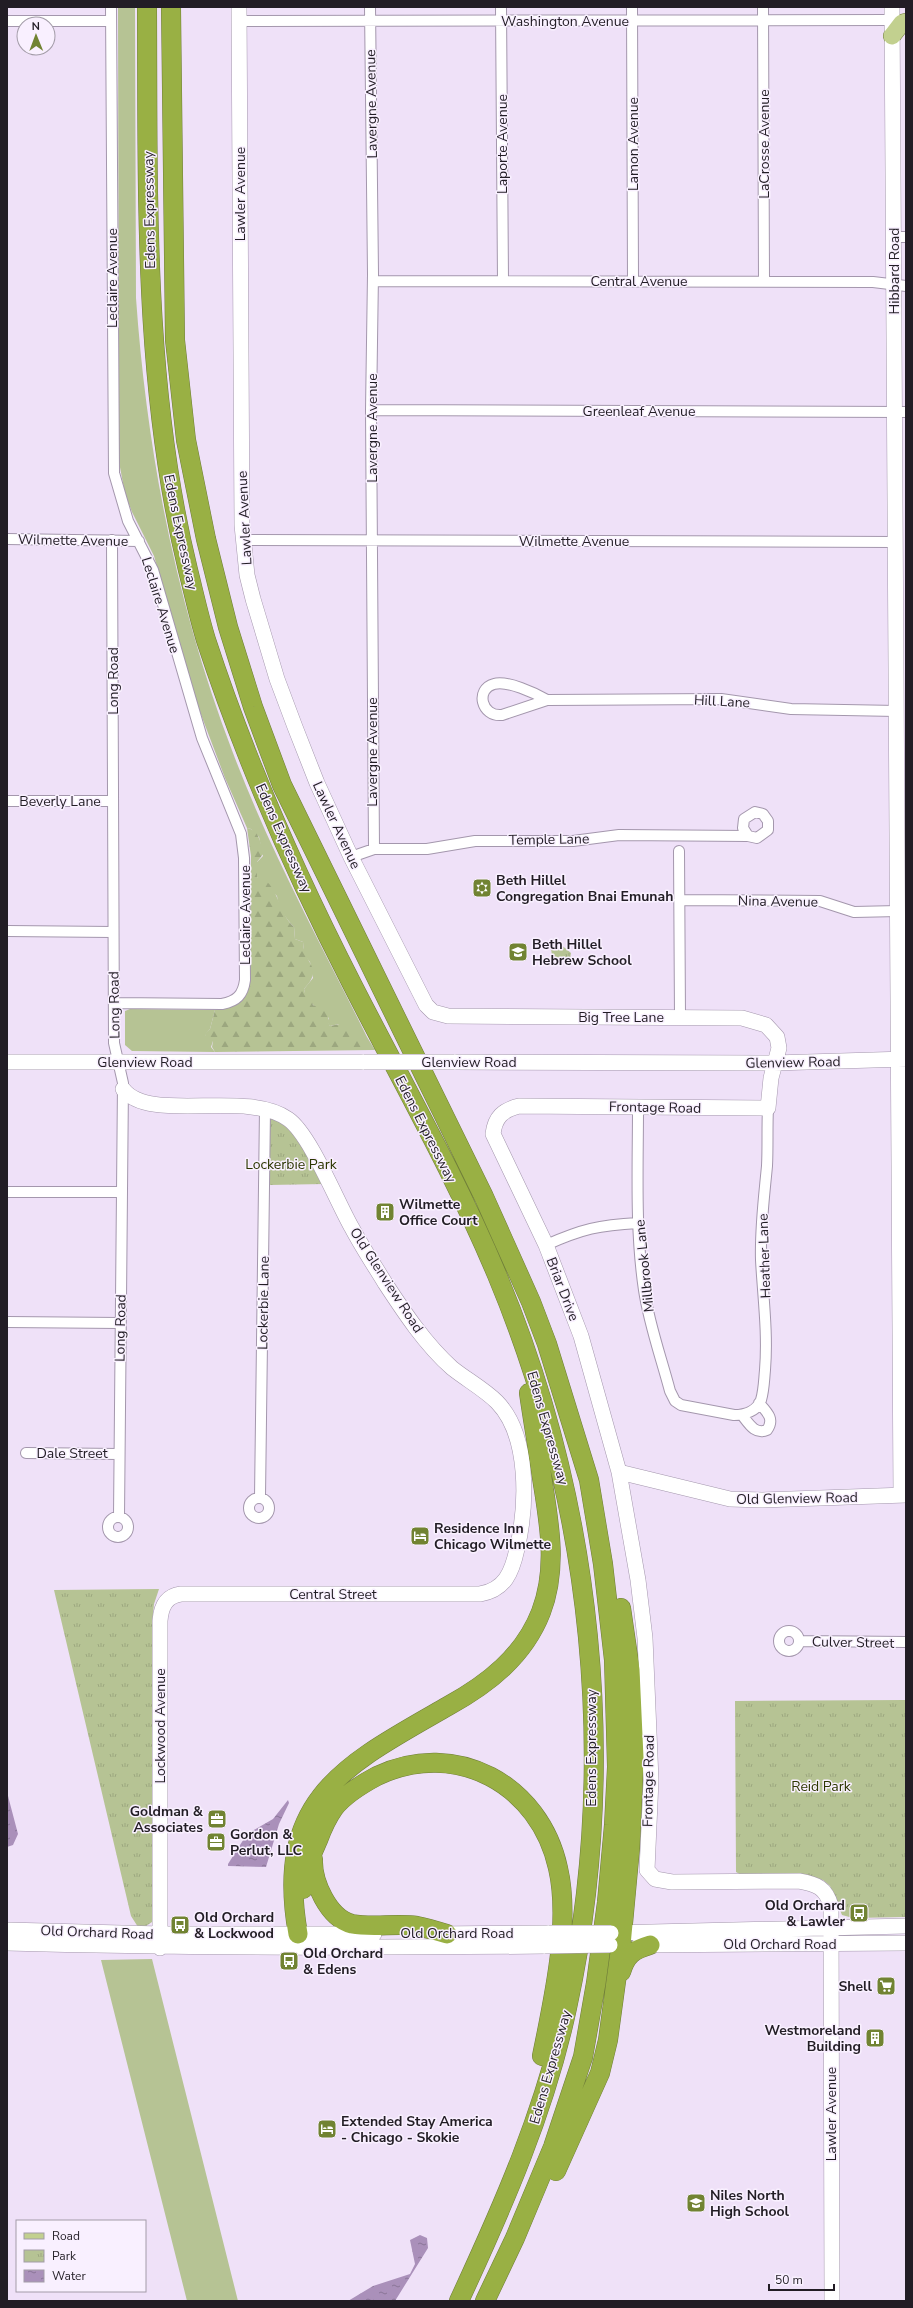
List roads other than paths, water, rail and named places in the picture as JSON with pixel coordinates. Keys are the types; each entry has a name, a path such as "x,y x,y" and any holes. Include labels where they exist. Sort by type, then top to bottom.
{"highway":[{"name":"Edens Expressway","path":"147,7 150,307 160,415 179,533 204,633 239,734 280,835 351,981 414,1103 497,1276 522,1344 553,1438 576,1542 590,1654 593,1719 590,1839 583,1914 567,2008 536,2116 518,2170 459,2301"},
{"name":"Edens Expressway","path":"171,7 175,340 186,440 206,538 228,627 253,707 282,785 484,1198 547,1344 589,1480 603,1564 614,1660 617,1767 614,1825 607,1902 596,1984 583,2057 553,2147 515,2238 485,2301"},
{"path":"298,1934 294,1911 295,1857 306,1821 325,1791 353,1764 458,1701 495,1676 520,1650 541,1612 550,1576 550,1529 522,1344"},
{"path":"589,1480 611,1549 630,1670 634,1758 630,1848 616,1939 608,2040"},
{"path":"298,1934 303,1912 303,1876 327,1820 343,1799 389,1770 411,1765 449,1764 486,1774 504,1785 522,1799 538,1817 548,1834 558,1868 562,1898 558,1962 539,2075 536,2116"},
{"path":"314,1848 313,1870 318,1888 338,1916 351,1924 417,1926 447,1934"},
{"path":"515,2238 540,2206 600,2073 608,2040 613,2028 624,1960 636,1949 650,1945"}],"street":[{"name":"Leclaire Avenue","path":"111,7 114,473 121,502 152,570 202,738 241,834 244,858 245,980 241,994 230,1003 114,1003"},
{"name":"Lavergne Avenue","path":"370,7 373,281 371,410 374,849"},
{"name":"Laporte Avenue","path":"502,7 503,281"},
{"name":"Lamon Avenue","path":"632,7 633,281"},
{"name":"LaCrosse Avenue","path":"763,7 764,281"},
{"name":"Washington Avenue","path":"239,14 370,22 895,21"},
{"name":"Lawler Avenue","path":"239,14 242,540 253,599 277,679 317,783 351,857 426,1005 433,1012"},
{"path":"7,21 111,21"},
{"name":"Hibbard Road","path":"895,21 900,237 901,691 897,711 902,836 898,911 902,1060 903,1495"},
{"name":"Central Avenue","path":"373,281 764,281 873,282 900,285"},
{"name":"Greenleaf Avenue","path":"371,410 900,412"},
{"name":"Wilmette Avenue","path":"7,539 139,541"},
{"name":"Long Road","path":"112,540 114,1043 123,1089 119,1517"},
{"name":"Wilmette Avenue","path":"242,540 901,542"},
{"name":"Hill Lane","path":"547,700 529,691 500,684 494,684 486,689 482,698 485,709 495,716 502,716 547,700 721,699 791,709 897,711"},
{"name":"Beverly Lane","path":"7,801 112,802"},
{"name":"Temple Lane","path":"351,857 374,849 417,849 470,841 573,841 619,835 748,836"},
{"path":"679,851 680,1017"},
{"name":"Nina Avenue","path":"679,900 820,900 854,912 898,911"},
{"path":"7,931 113,932"},
{"name":"Big Tree Lane","path":"433,1012 448,1016 742,1018 766,1025 776,1037 780,1048 774,1063"},
{"name":"Glenview Road","path":"7,1062 774,1063 902,1060"},
{"path":"768,1108 774,1063"},
{"name":"Old Glenview Road","path":"123,1089 128,1096 136,1100 155,1105 236,1105 265,1109 287,1118 299,1129 360,1244 403,1309 428,1342 452,1368 498,1403 510,1419 520,1454 524,1500 516,1554 508,1577 500,1588"},
{"name":"Frontage Road","path":"500,1115 510,1108 519,1106 768,1108"},
{"name":"Millbrook Lane","path":"638,1107 638,1222 648,1312 672,1397 680,1405 742,1415"},
{"name":"Heather Lane","path":"756,1407 763,1390 766,1351 767,1322 761,1260 762,1202 766,1166 768,1108"},
{"name":"Lockerbie Lane","path":"260,1498 265,1109"},
{"name":"Briar Drive","path":"500,1115 494,1126 495,1141 546,1244 581,1336 619,1472"},
{"path":"7,1192 121,1192"},
{"path":"546,1244 574,1232 594,1226 638,1222"},
{"path":"7,1322 120,1323"},
{"path":"756,1407 770,1417 772,1422 767,1430 761,1432 754,1430 742,1415 756,1407"},
{"name":"Dale Street","path":"26,1453 119,1454"},
{"name":"Old Glenview Road","path":"619,1472 730,1499 762,1500 903,1495"},
{"name":"Frontage Road","path":"619,1472 638,1580 645,1638 651,1780 647,1870 655,1878 672,1882 799,1881 813,1883 822,1888 828,1896 831,1906 830,1927"},
{"name":"Central Street","path":"166,1601 181,1594 480,1594 500,1588"},
{"name":"Lockwood Avenue","path":"160,1941 160,1621 162,1609 166,1601"},
{"name":"Culver Street","path":"800,1641 906,1642"},
{"name":"Old Orchard Road","path":"7,1943 616,1939 830,1927 906,1926"},
{"name":"Lawler Avenue","path":"830,1927 832,2301"},
{"name":"Old Orchard Road","path":"7,1930 160,1941 298,1934 447,1934 547,1939"},
{"name":"Old Orchard Road","path":"616,1939 650,1945 906,1943"}],"water":[{"path":"8,1796 18,1834 13,1845 7,1847"},
{"path":"288,1800 289,1803 279,1824 266,1867 228,1866 247,1834 273,1819"},
{"path":"420,2235 427,2238 428,2248 395,2301 348,2301 373,2286 410,2274 415,2264 410,2240"}],"place":[{"name":"Beth Hillel Congregation Bnai Emunah","path":"482,888"},
{"name":"Beth Hillel Hebrew School","path":"518,952"},
{"name":"Wilmette Office Court","path":"385,1212"},
{"name":"Residence Inn Chicago Wilmette","path":"420,1536"},
{"name":"Goldman & Associates","path":"217,1819"},
{"name":"Gordon & Perlut, LLC","path":"216,1842"},
{"name":"Old Orchard & Lawler","path":"859,1913"},
{"name":"Old Orchard & Lockwood","path":"180,1925"},
{"name":"Old Orchard & Edens","path":"289,1961"},
{"name":"Shell","path":"886,1986"},
{"name":"Westmoreland Building","path":"875,2038"},
{"name":"Extended Stay America - Chicago - Skokie","path":"327,2129"},
{"name":"Niles North High School","path":"696,2203"}],"park label":[{"name":"Lockerbie Park","path":"291,1164"},
{"name":"Reid Park","path":"821,1786"}]}
